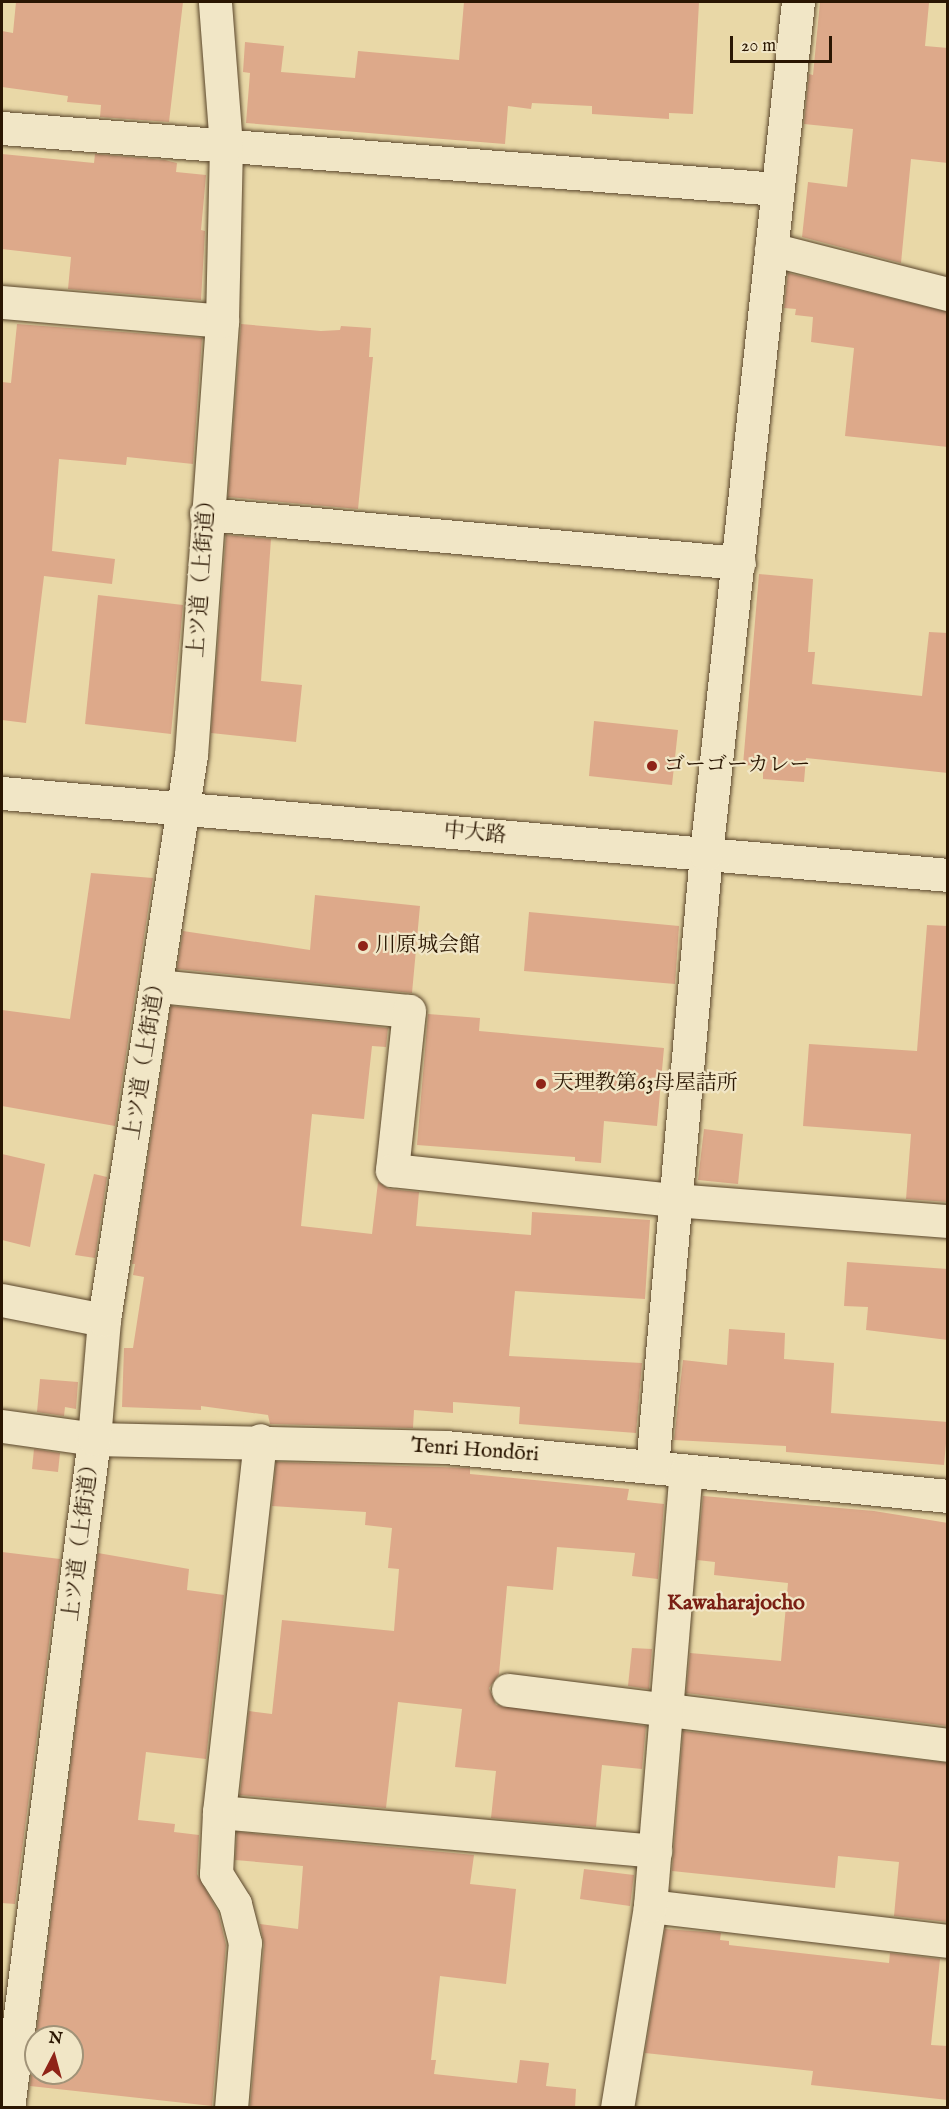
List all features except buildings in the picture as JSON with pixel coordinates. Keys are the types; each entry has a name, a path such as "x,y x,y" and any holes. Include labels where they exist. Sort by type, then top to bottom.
{"street":[{"name":"上ツ道（上街道）","path":"8,2108 94,1439 104,1320 158,986 191,755 206,514 222,321 226,146 215,2"},
{"path":"652,1467 706,854 798,2"},
{"path":"2,128 226,146 265,146 777,189"},
{"path":"771,249 948,294"},
{"path":"2,303 222,321"},
{"path":"206,514 739,562"},
{"name":"中大路","path":"2,793 948,875"},
{"path":"158,986 409,1011 392,1170 674,1200 948,1221"},
{"path":"2,1300 104,1320"},
{"name":"Tenri Hondōri","path":"2,1426 94,1439 260,1440 445,1447 948,1496"},
{"path":"231,2108 245,1943 236,1904 216,1874 219,1812 260,1440"},
{"path":"617,2108 650,1906 669,1709 686,1471"},
{"path":"508,1690 948,1745"},
{"path":"219,1812 655,1851"},
{"path":"650,1906 948,1941"}],"place":[{"name":"ゴーゴーカレー","path":"652,766"},
{"name":"川原城会館","path":"363,946"},
{"name":"天理教第63母屋詰所","path":"541,1084"}],"district":[{"name":"Kawaharajocho","path":"736,1604"}]}
